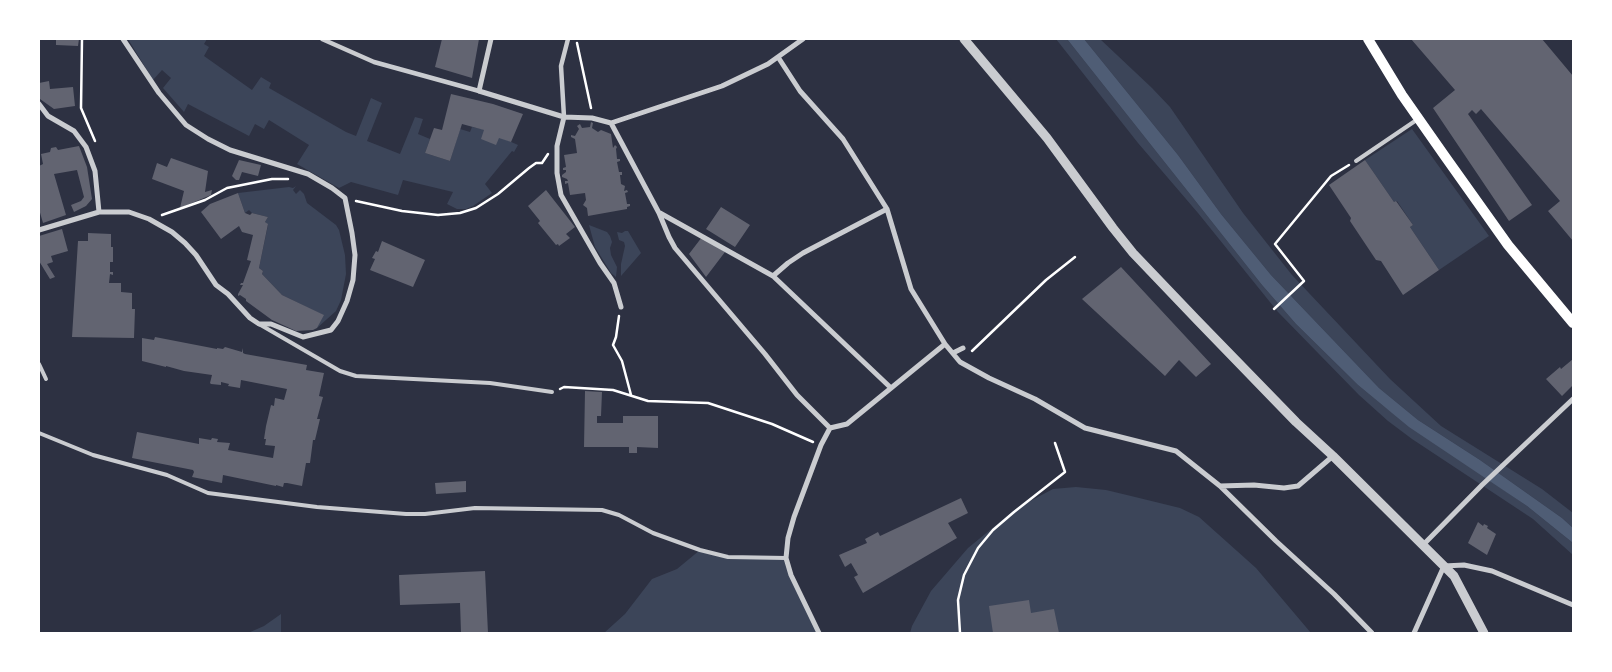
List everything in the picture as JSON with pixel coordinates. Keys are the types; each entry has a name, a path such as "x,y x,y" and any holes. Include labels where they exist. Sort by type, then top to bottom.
{"main road":[{"path":"1368,39 1418,119 1508,245 1573,323"}],"street":[{"path":"39,230 99,212 129,212 149,219 172,232 196,255 216,285 228,294 250,318 259,324 271,324 303,337 331,330 338,321 347,301 353,280 355,255 345,198 308,174 230,150 186,125 159,93 123,39"},
{"path":"322,39 374,62 564,117 592,118 611,123 722,86 768,64 803,39"},
{"path":"479,91 491,39"},
{"path":"568,39 560,66 564,117 556,153 561,195 600,263 614,283 620,307"},
{"path":"964,39 1041,131 1133,252 1296,422 1454,576 1484,633"},
{"path":"778,57 800,91 843,139 887,209 911,289 946,344 960,362 1065,415 1085,428 1176,451 1220,486 1334,594 1372,633"},
{"path":"39,104 48,116 74,131 86,147 95,171 99,212"},
{"path":"611,123 659,213 668,237 675,248 797,395 830,428"},
{"path":"773,276 803,253 887,209"},
{"path":"659,213 773,276 891,388"},
{"path":"830,428 847,424 946,344"},
{"path":"953,353 963,348"},
{"path":"1423,545 1482,485 1573,399"},
{"path":"819,633 791,575 786,558 788,538 794,517 821,446 830,428"},
{"path":"1220,486 1254,485 1284,488 1298,486 1333,456"},
{"path":"1444,566 1464,565 1492,571 1573,605"},
{"path":"1414,633 1444,566"}],"lane":[{"path":"1356,161 1418,119"},
{"path":"259,324 340,371 356,376 490,383 552,392"},
{"path":"39,364 46,379"},
{"path":"39,432 93,455 167,475 208,493 317,507 406,514 425,514 475,508 602,510 619,515 653,533 700,550 728,557 786,558"}],"path":[{"path":"82,39 81,108 97,147"},
{"path":"577,39 592,118"},
{"path":"345,198 402,211 438,215 460,213 476,208 498,194 528,168 536,163 542,163 546,156"},
{"path":"1274,310 1304,281 1275,244 1332,176 1356,161"},
{"path":"171,212 204,200 228,188 272,179 296,180"},
{"path":"960,362 1046,280 1075,257"},
{"path":"620,307 616,337 613,345 622,361 631,395"},
{"path":"552,392 564,387 570,387 612,390 648,401 708,403 772,424 821,446"},
{"path":"960,633 958,600 964,575 978,548 993,530 1065,472 1055,443"}],"shaded area":[{"path":"128,39 207,39 204,44 209,47 204,56 252,90 261,77 271,83 269,88 356,136 371,98 382,103 367,141 400,154 415,117 423,119 418,134 430,139 425,153 450,161 460,129 470,132 472,127 482,129 518,145 485,184 492,193 466,209 457,209 447,204 453,192 403,180 398,195 351,182 339,188 297,164 309,145 269,120 264,129 255,124 249,136 188,104 184,112 163,88 171,78 162,70 153,80"},
{"path":"1056,39 1067,39 1262,285 1296,324 1358,385 1385,407 1527,506 1573,543 1573,555 1533,519 1412,439 1359,395 1278,312 1198,213 1138,143"},
{"path":"1067,39 1084,39 1178,155 1221,214 1271,275 1379,388 1418,420 1480,460 1562,518 1573,528 1573,543 1527,506 1409,427 1358,385 1296,324 1262,285"},
{"path":"1084,39 1100,39 1170,107 1243,213 1292,275 1390,379 1441,426 1542,489 1573,513 1573,528 1562,518 1480,460 1418,420 1379,388 1271,275 1221,214 1178,155"},
{"path":"1412,129 1489,236 1439,270 1410,227 1413,225 1397,201 1394,202 1365,160"},
{"path":"296,186 293,190 296,194 300,190 304,194 307,203 336,225 345,255 346,274 341,300 336,311 317,328 323,315 282,295 262,274 263,271 259,268 268,225 265,222 268,217 252,213 249,210 245,213 238,193 293,188"},
{"path":"589,225 607,232 610,236 612,242 610,248 611,255 617,267 616,277 611,273 595,247"},
{"path":"628,231 641,253 621,276 621,264 625,246 624,242 619,240 617,232 622,233"},
{"path":"1076,487 1106,490 1131,496 1180,508 1199,517 1256,568 1311,633 910,633 931,591 968,548 1017,508 1053,489"},
{"path":"700,550 728,557 786,558 819,633 604,633 625,614 652,579 677,569"},
{"path":"281,614 281,633 248,633 264,626"}],"building":[{"path":"56,39 79,39 78,46 56,45"},
{"path":"442,39 479,39 472,78 435,67"},
{"path":"1411,39 1542,39 1573,76 1573,241 1548,211 1560,201 1481,109 1476,114 1472,110 1468,114 1532,205 1509,221 1433,108 1455,90"},
{"path":"49,81 50,89 73,87 75,106 54,109 40,99 39,83"},
{"path":"451,94 493,104 523,114 511,142 499,138 496,145 481,139 484,130 462,124 450,161 425,153 434,128 442,130"},
{"path":"591,122 593,123 592,128 598,132 601,130 611,134 613,148 615,145 617,147 617,159 620,159 617,162 619,172 622,172 622,175 620,175 621,184 625,186 624,191 627,190 628,192 625,193 627,204 630,204 627,209 588,216 587,208 583,205 586,200 585,193 570,195 568,183 565,184 565,181 568,181 562,177 566,172 566,170 563,170 566,167 564,155 577,153 575,139 571,135 575,136 579,129 577,126 580,124 582,128 590,127"},
{"path":"79,146 87,167 92,199 86,206 74,212 71,205 81,201 84,197 77,170 54,174 66,215 43,223 39,209 39,166 43,164 41,154 50,152 51,148 56,147 58,150"},
{"path":"171,158 208,171 205,192 212,190 211,195 180,208 184,191 152,179 157,163 167,167"},
{"path":"239,160 261,165 258,176 242,172 239,180 236,180 232,176"},
{"path":"1365,160 1394,202 1396,201 1413,225 1410,227 1439,270 1403,295 1381,261 1376,260 1329,185"},
{"path":"546,190 575,227 566,234 570,238 559,246 558,244 556,245 538,223 540,221 528,206"},
{"path":"238,193 245,213 268,217 265,222 268,224 259,268 263,271 262,274 282,295 324,315 317,328 296,331 272,320 246,301 246,299 240,295 238,296 243,285 240,285 243,283 251,261 247,260 253,235 242,232 239,226 221,239 201,212 210,204"},
{"path":"721,207 750,225 735,247 706,229"},
{"path":"62,229 68,251 51,256 53,262 47,264 55,277 50,279 39,261 39,236"},
{"path":"88,233 111,234 113,262 110,262 110,272 113,272 113,275 110,274 109,283 121,283 121,292 132,293 132,309 135,309 134,338 72,337 78,241 88,241"},
{"path":"702,237 725,252 706,277 689,254"},
{"path":"382,241 425,260 413,287 370,270 375,259 372,258 376,251 378,252"},
{"path":"1121,267 1211,364 1196,377 1179,360 1165,376 1082,299"},
{"path":"155,337 217,349 225,347 242,352 243,348 243,353 245,354 307,365 306,370 324,373 319,396 323,397 317,419 320,419 315,440 313,440 310,463 306,463 302,486 284,483 283,487 223,475 222,483 192,477 193,470 132,458 137,432 199,444 199,438 218,439 217,442 230,443 228,450 273,458 275,446 265,445 266,426 271,405 274,406 275,398 284,400 287,389 241,380 240,388 228,386 229,384 221,382 221,385 211,384 212,375 184,371 142,361 142,338 154,340"},
{"path":"1573,359 1573,385 1562,396 1546,379"},
{"path":"585,391 602,392 601,416 597,416 597,423 623,423 623,416 658,416 658,448 637,447 637,453 629,453 629,447 584,447"},
{"path":"466,481 466,492 436,494 435,483"},
{"path":"961,498 968,513 948,523 957,538 863,593 854,577 858,575 851,563 845,567 839,555 867,543 865,539 878,532 880,536"},
{"path":"1478,522 1483,526 1484,524 1488,526 1487,528 1496,534 1487,555 1468,543"},
{"path":"485,571 488,633 461,633 460,603 400,605 399,575"},
{"path":"1029,600 1031,613 1054,609 1059,633 993,633 989,606"}]}
